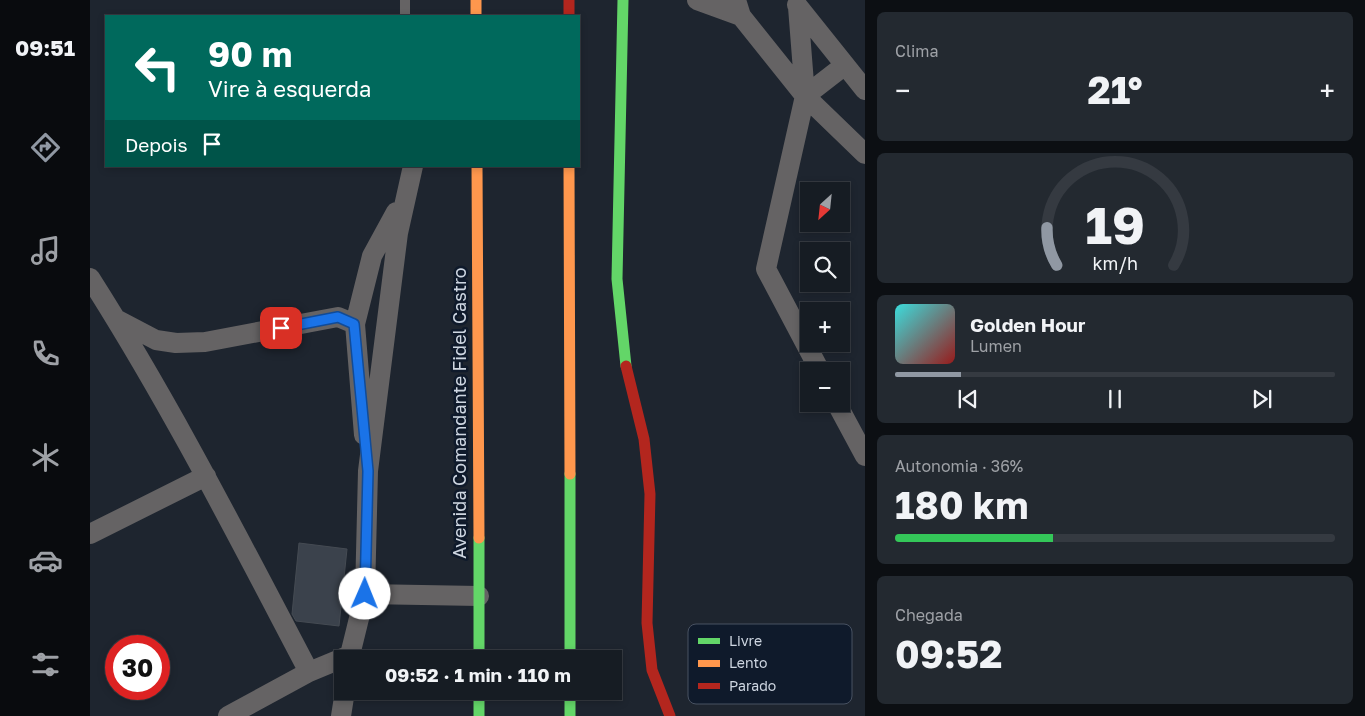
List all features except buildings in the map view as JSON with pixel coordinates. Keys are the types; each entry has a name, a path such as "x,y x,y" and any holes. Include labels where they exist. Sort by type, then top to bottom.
{"main road":[{"path":"476,0 476,15"},
{"path":"569,0 569,15"},
{"path":"623,0 617,279 625,363 644,439 650,494 647,623 652,670 670,716"},
{"name":"Avenida Comandante Fidel Castro","path":"477,167 479,650"},
{"path":"569,167 570,650"},
{"path":"479,700 479,716"},
{"path":"570,700 570,716"}],"street":[{"path":"697,0 738,8 804,96 865,154"},
{"path":"797,4 865,90"},
{"path":"797,4 804,96 766,269 815,362"},
{"path":"804,96 845,65"},
{"path":"351,650 365,594 368,471 398,233 412,167"},
{"path":"368,471 354,324 372,256 407,192"},
{"path":"90,278 116,319 206,476 309,672"},
{"path":"116,319 156,340 176,344 205,342 338,317 354,324"},
{"path":"841,412 865,456"},
{"path":"90,534 206,476"},
{"path":"365,594 479,596"},
{"path":"228,716 309,672 334,663"},
{"path":"341,716 344,700"}],"lane":[{"path":"405,0 405,15"}],"traffic: fast":[{"path":"623,0 617,279 626,366"},
{"path":"570,474 570,650"},
{"path":"479,538 479,650"},
{"path":"479,700 479,716"},
{"path":"570,700 570,716"}],"traffic: slow":[{"path":"476,0 476,15"},
{"path":"477,167 479,538"},
{"path":"569,167 570,474"}],"traffic: jam":[{"path":"569,0 569,15"},
{"path":"626,366 644,439 650,494 647,623 652,670 670,716"}],"route":[{"path":"281,328 338,317 354,324 368,471 365,594"}]}
